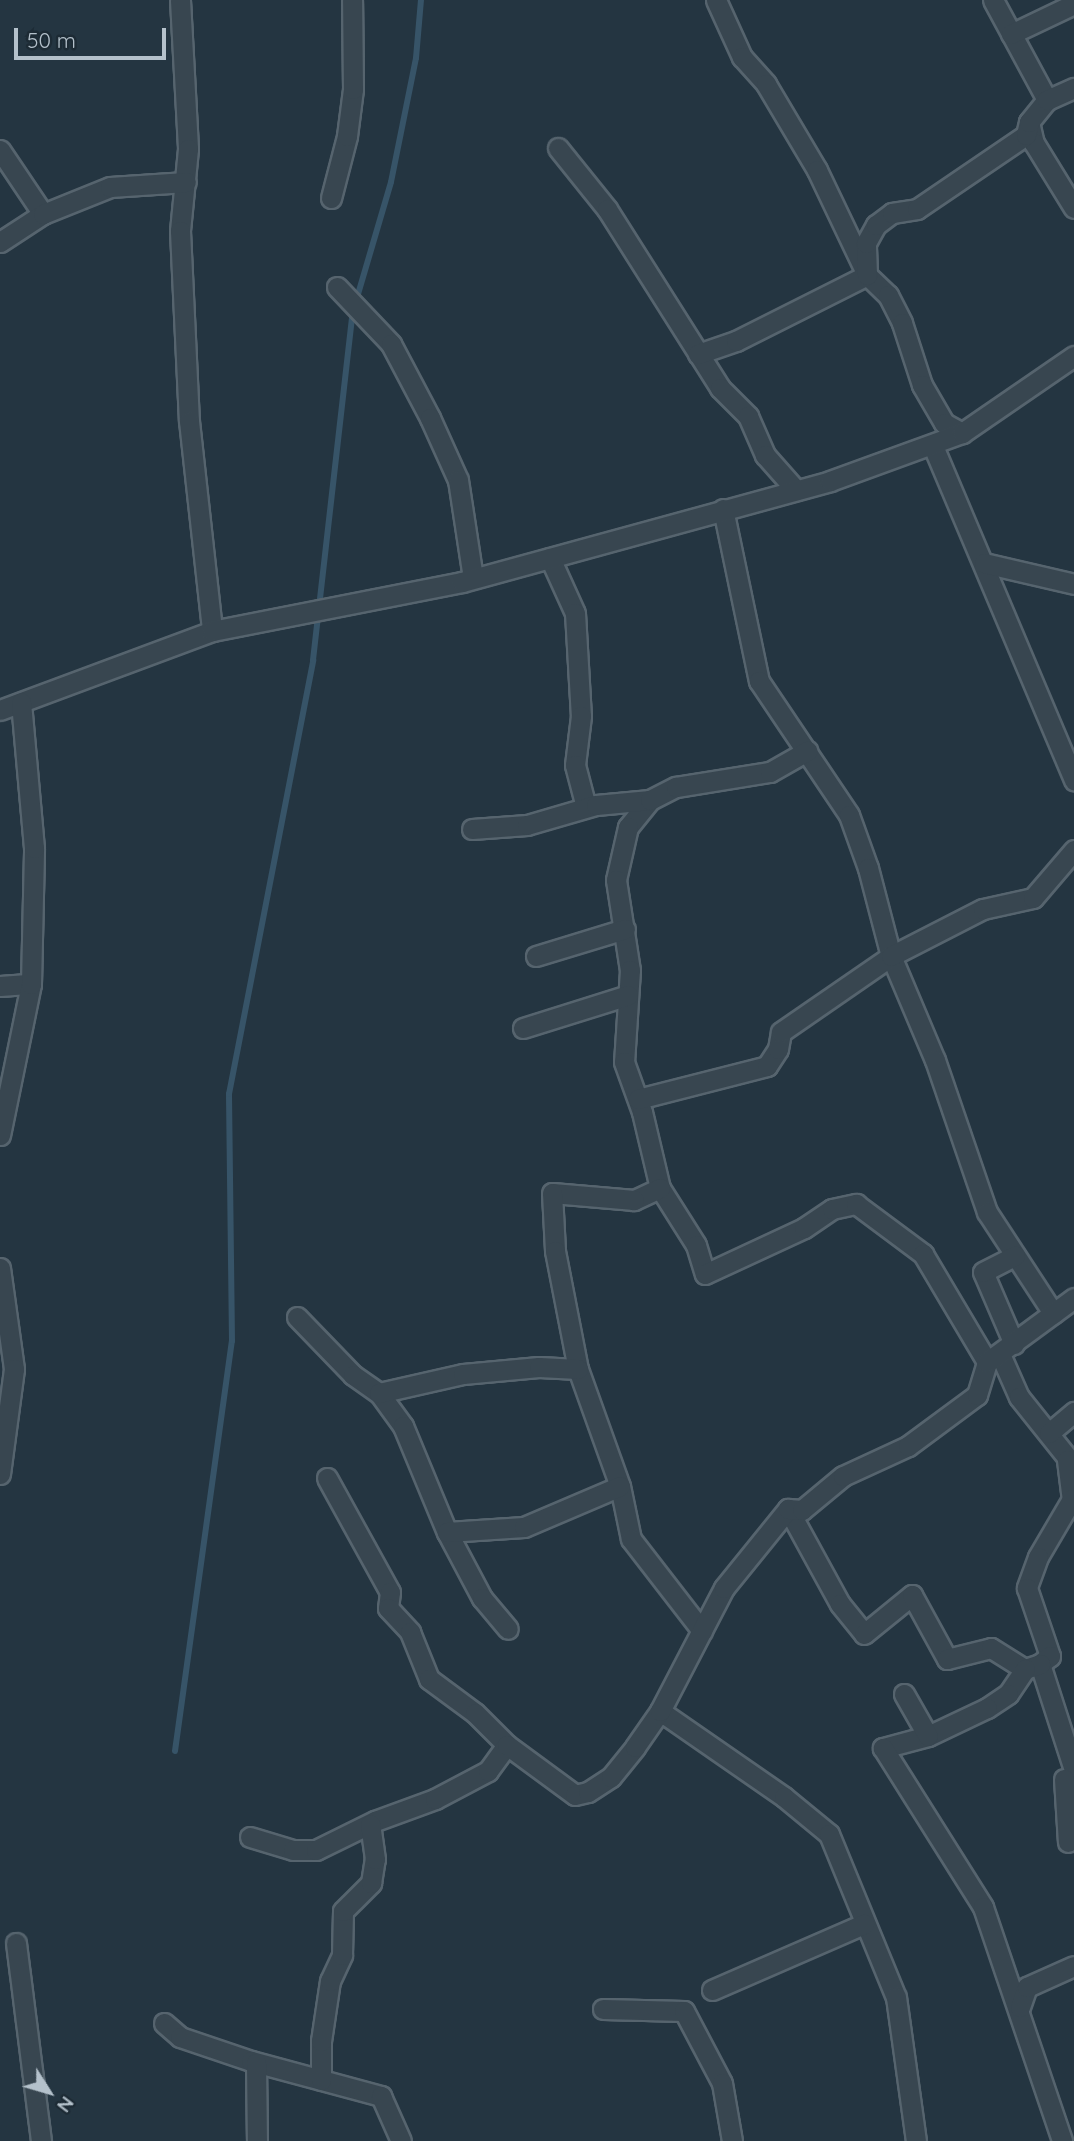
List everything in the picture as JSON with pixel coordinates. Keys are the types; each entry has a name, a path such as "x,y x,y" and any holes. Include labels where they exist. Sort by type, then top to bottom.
{"street":[{"path":"180,0 186,182 180,231 189,421 212,631"},
{"path":"331,198 347,136 353,89 352,0"},
{"path":"716,0 742,57 766,84 817,170 867,275 888,295 902,323 922,385 944,423 962,433"},
{"path":"993,0 1046,100"},
{"path":"1011,34 1074,4"},
{"path":"867,275 866,243 876,225 892,212 917,209 1026,135 1029,122 1046,100 1074,88"},
{"path":"1029,122 1034,143 1074,208"},
{"path":"558,148 607,209 720,388 748,416 765,455 796,490"},
{"path":"0,150 43,214"},
{"path":"0,242 43,214 110,187 186,182"},
{"path":"698,354 736,341 867,275"},
{"path":"337,287 391,344 430,418 458,480 473,578"},
{"path":"0,710 212,631 473,578 796,490 933,446 962,433 1074,356"},
{"path":"933,446 1074,780"},
{"path":"723,509 759,681 849,816 868,868 891,956 935,1060 987,1212 1053,1313"},
{"path":"550,558 575,613 581,716 575,765 586,807"},
{"path":"984,564 1074,584"},
{"path":"0,1135 31,984 34,848 21,703"},
{"path":"472,829 527,825 586,807 650,800 676,787 770,772 807,751"},
{"path":"650,800 628,827 622,872 616,880 625,929 628,995 624,1062 638,1099 660,1188 696,1245 705,1274 804,1228 832,1209 856,1204 923,1254 1000,1353"},
{"path":"638,1099 767,1066 778,1049 781,1032 891,956 983,909 1033,898 1074,850"},
{"path":"536,956 625,929"},
{"path":"0,986 31,984"},
{"path":"523,1028 628,995"},
{"path":"660,1188 634,1200 552,1193 555,1251 578,1369 620,1486 631,1539 702,1631"},
{"path":"1015,1256 983,1272 1000,1353 1019,1397 1071,1463 1072,1499 1038,1557 1027,1588 1050,1656 1033,1667 998,1701 929,1736 883,1748 983,1907 1007,1983 1020,2007 1026,2037 1062,2141"},
{"path":"0,1268 7,1373 0,1474"},
{"path":"788,1508 802,1510 843,1476 908,1446 977,1395 1000,1353 1073,1300"},
{"path":"297,1317 354,1375 379,1393 404,1426 447,1532 482,1598 508,1629"},
{"path":"379,1393 463,1374 539,1367 578,1369"},
{"path":"1049,1433 1074,1412"},
{"path":"327,1478 390,1592 388,1608 410,1632 429,1679 507,1745 575,1795 611,1777 660,1712 724,1588 788,1508"},
{"path":"447,1532 524,1527 620,1486"},
{"path":"788,1508 840,1604 864,1634 912,1595 947,1660 991,1648 1033,1667 1071,1774 1068,1842"},
{"path":"904,1694 929,1736"},
{"path":"660,1712 784,1797 829,1834 896,1997 916,2141"},
{"path":"250,1837 293,1850 316,1850 370,1824 435,1800 488,1771 507,1745"},
{"path":"321,2080 321,2041 330,1981 342,1955 343,1911 371,1883 375,1859 370,1824"},
{"path":"712,1990 864,1924"},
{"path":"16,1942 41,2141"},
{"path":"1020,2007 1027,1987 1074,1966"},
{"path":"603,2009 684,2011 722,2083 732,2141"},
{"path":"164,2022 180,2037 256,2063 381,2096 401,2141"},
{"path":"256,2063 257,2141"}],"waterway":[{"path":"356,301 391,182 416,58 421,0"},
{"path":"175,1751 232,1341 229,1094 313,660 353,311"}]}
